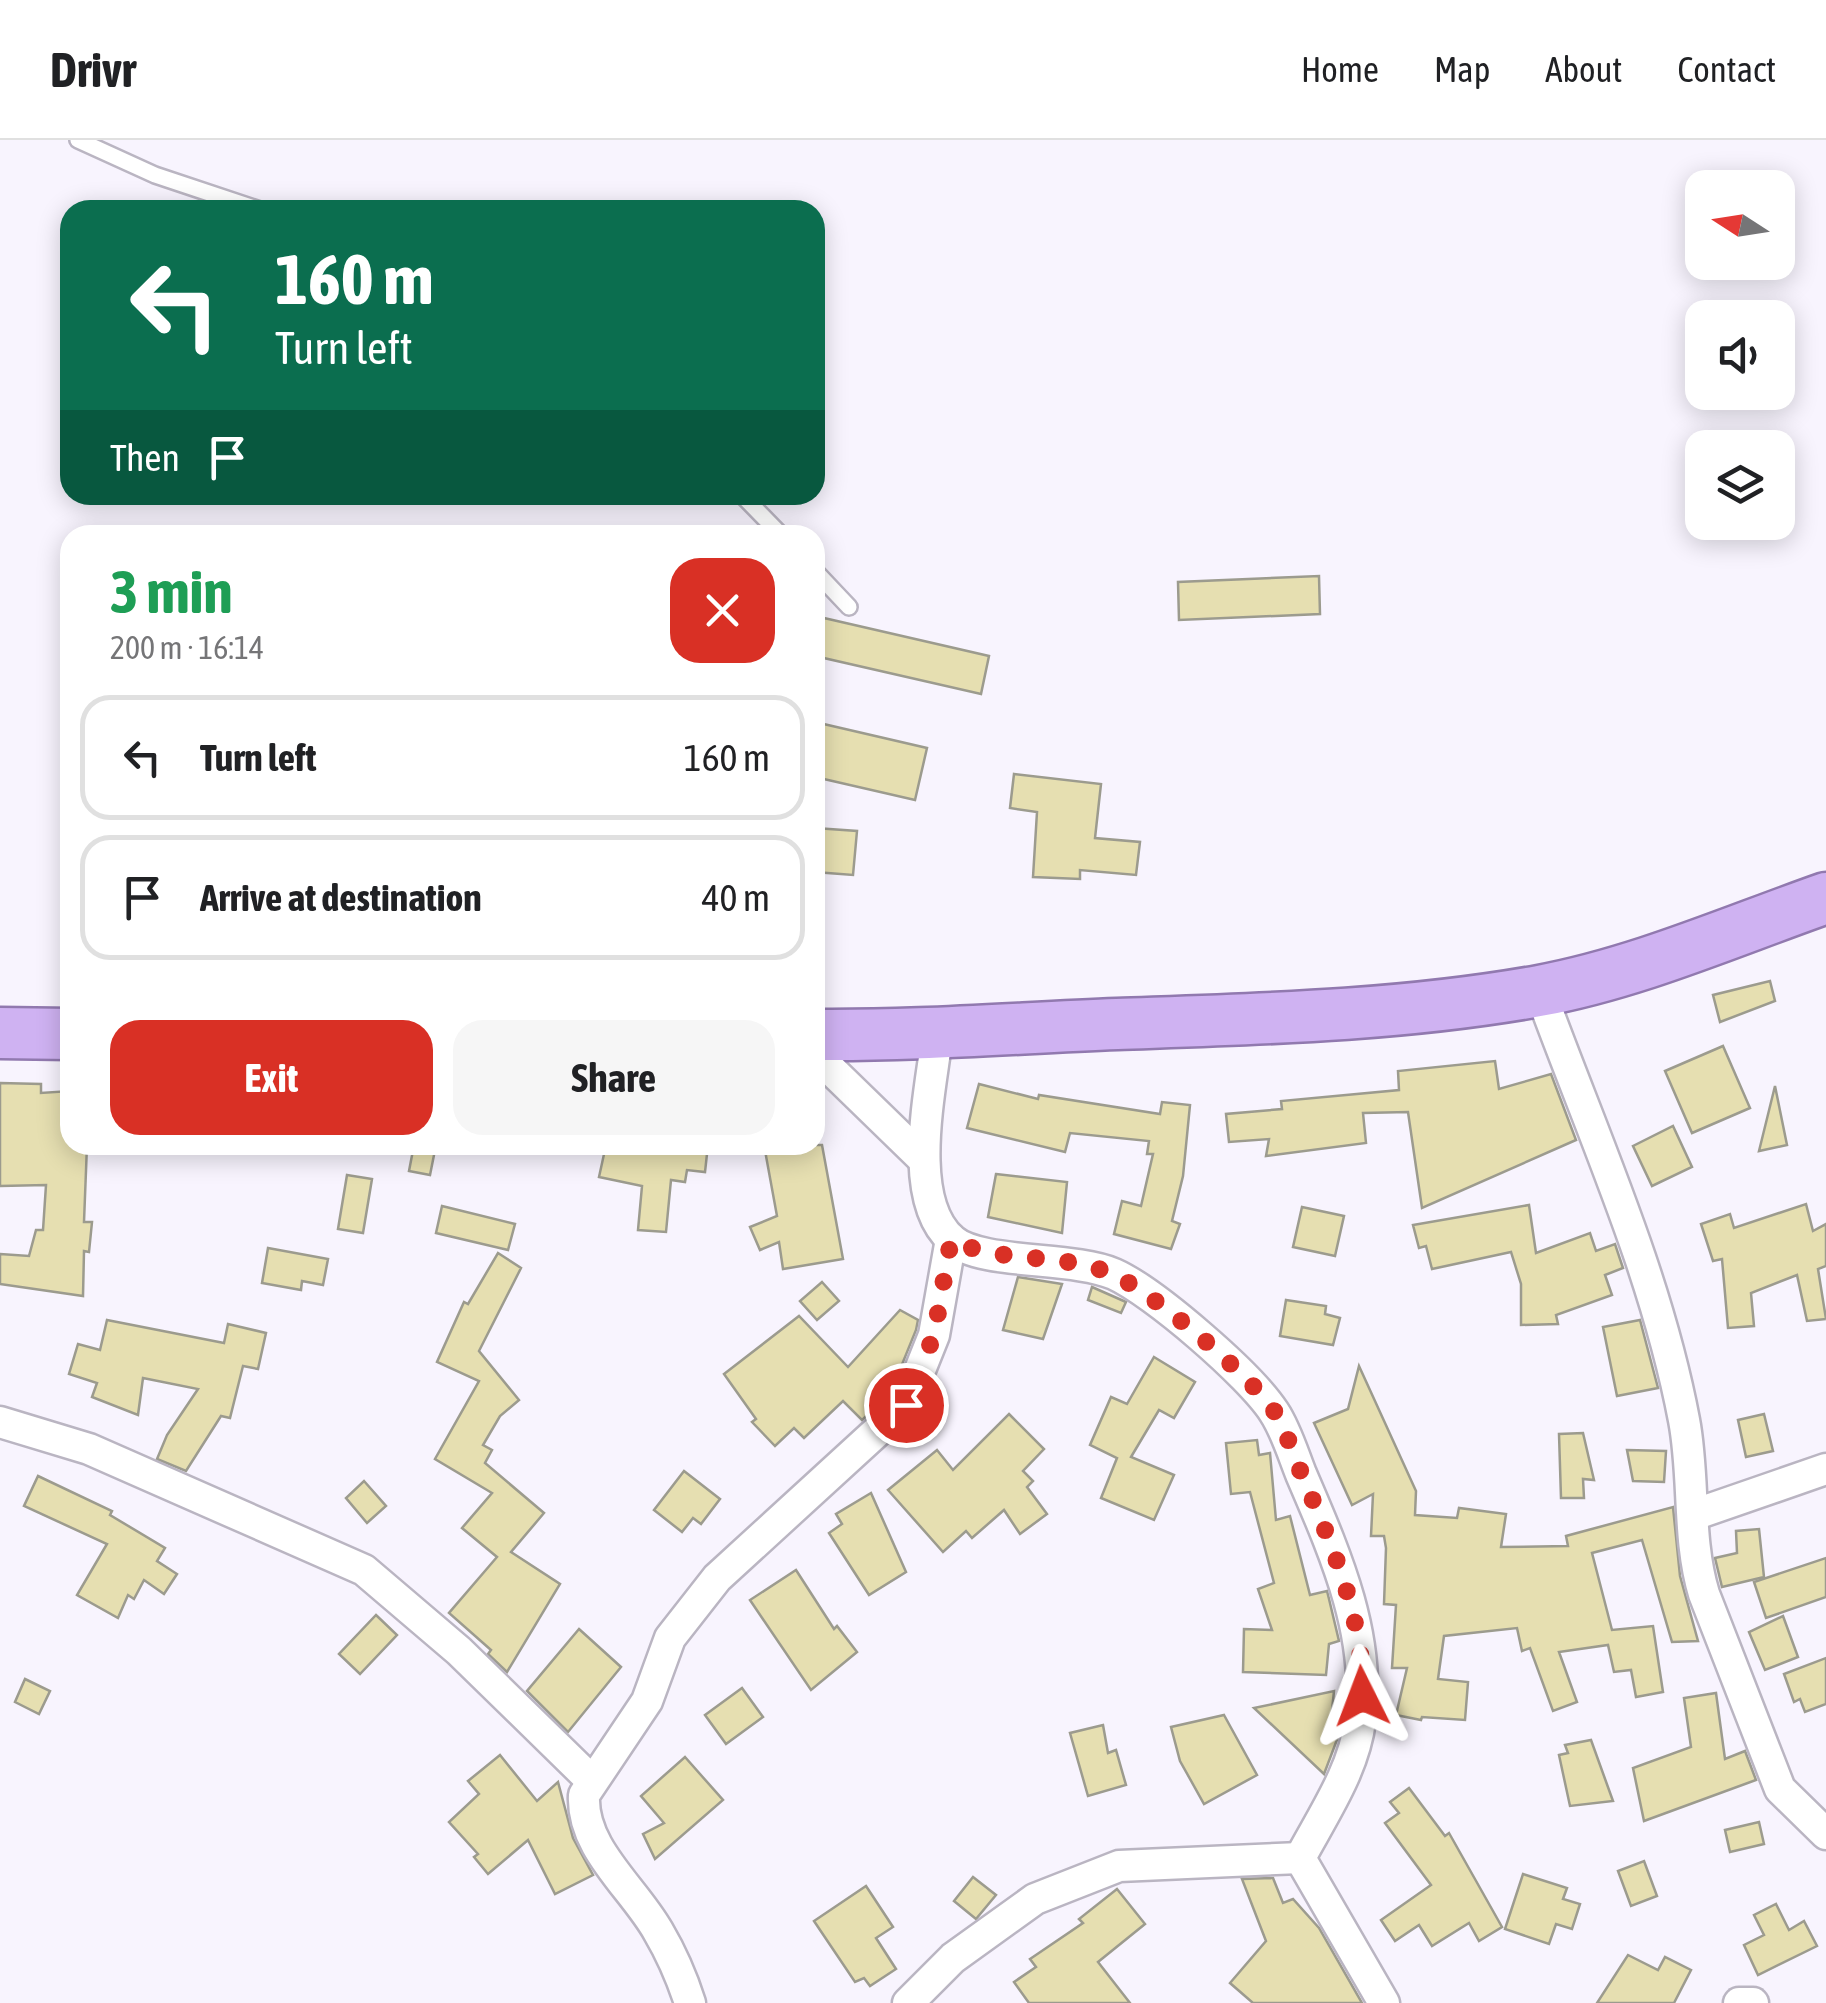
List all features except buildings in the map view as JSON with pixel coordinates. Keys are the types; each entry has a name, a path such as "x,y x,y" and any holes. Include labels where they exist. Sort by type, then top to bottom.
{"highway":[{"path":"825,1035 937,1036 1329,1016 1540,991 1648,962 1826,898"},
{"path":"0,1034 60,1034"}],"street":[{"path":"1540,991 1654,1301 1684,1420 1696,1514 1695,1565 1780,1789 1826,1834"},
{"path":"937,1036 922,1158 933,1208 951,1240 974,1250 1081,1264 1114,1274 1144,1293 1253,1385 1276,1414 1321,1520 1354,1616 1363,1671 1360,1722 1349,1764 1300,1858"},
{"path":"825,1064 922,1158"},
{"path":"690,2003 657,1930 590,1834 583,1814 584,1795 647,1701 670,1638 717,1578 906,1405 934,1335 951,1240"},
{"path":"0,1422 88,1449 364,1570 459,1650 592,1781"},
{"path":"1696,1514 1826,1469"},
{"path":"908,2003 952,1958 1035,1898 1119,1866 1300,1858"},
{"path":"1300,1858 1384,2003"},
{"path":"1739,2003 1753,2003"}],"lane":[{"path":"78,140 155,174 231,200"},
{"path":"752,505 771,525"},
{"path":"825,581 849,606"}],"route":[{"path":"906,1405 934,1335 951,1240 974,1250 1081,1264 1114,1274 1144,1293 1253,1385 1276,1414 1321,1520 1354,1616 1363,1671 1362,1696"}]}
